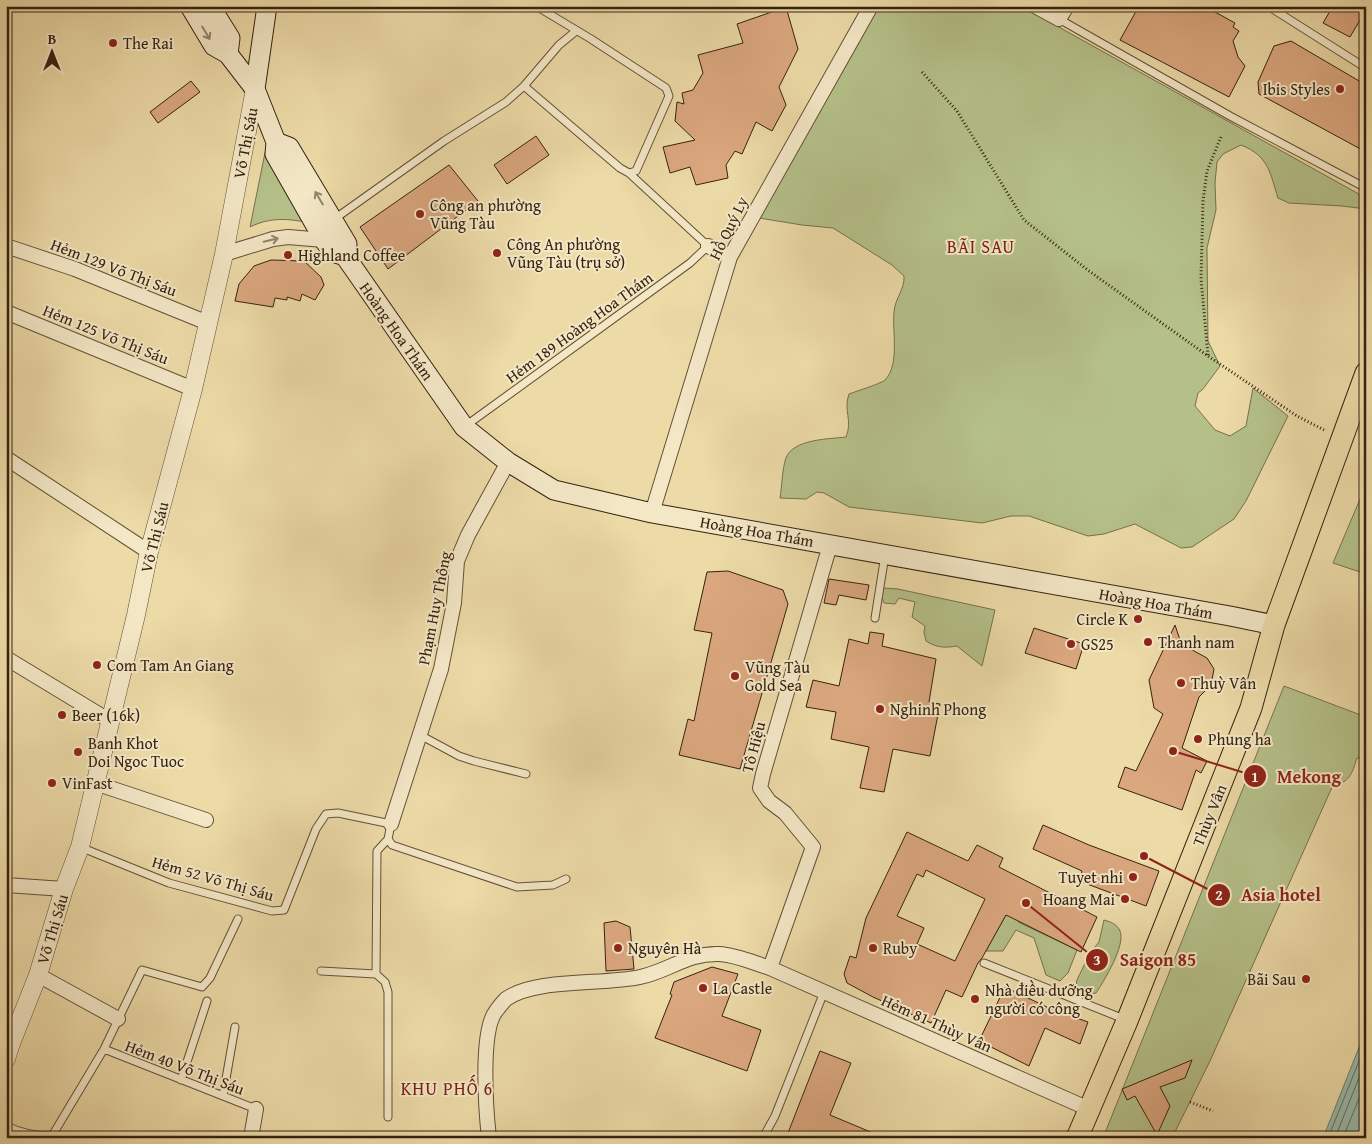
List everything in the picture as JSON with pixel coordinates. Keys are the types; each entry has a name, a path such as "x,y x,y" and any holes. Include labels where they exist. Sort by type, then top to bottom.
{"main road":[{"name":"Hoàng Hoa Thám","path":"190,6 214,46 228,54 255,89 276,142 275,154 324,240 333,252 345,256 464,427 508,462 554,490 652,512 1274,625"},
{"path":"210,6 230,38 228,54"},
{"name":"Võ Thị Sáu","path":"255,89 267,6"},
{"name":"Hoàng Hoa Thám","path":"276,142 289,147 347,244 345,256"},
{"name":"Thùy Vân","path":"1077,1138 1127,1020 1251,708 1274,625 1366,373"}],"street":[{"name":"Hồ Quý Ly","path":"652,512 730,257 871,6"},
{"path":"1035,6 1059,20 1067,6"},
{"name":"Võ Thị Sáu","path":"8,1050 38,976 64,889 80,847 150,552 193,389 224,254 255,89"},
{"path":"224,254 273,239 288,237 324,240"},
{"name":"Hẻm 129 Võ Thị Sáu","path":"6,246 74,269 208,323"},
{"path":"708,246 730,257"},
{"name":"Hẻm 125 Võ Thị Sáu","path":"6,312 193,389"},
{"path":"6,458 150,552"},
{"name":"Phạm Huy Thông","path":"391,824 441,669 450,630 457,562 468,535 508,462"},
{"name":"Tô Hiệu","path":"770,968 813,847 785,813 769,801 760,788 762,774 830,544"},
{"path":"6,658 110,721"},
{"path":"96,783 206,820"},
{"path":"6,885 64,889"},
{"name":"Hẻm 81 Thùy Vân","path":"489,1138 486,1046 494,1013 506,999 527,990 548,986 639,977 698,955 720,954 735,956 770,968 1089,1109"},
{"path":"38,976 118,1019"},
{"path":"251,1138 256,1109"}],"lane":[{"path":"536,6 666,88 669,96 636,171 629,173"},
{"path":"1268,6 1366,68"},
{"path":"1059,20 1230,116 1366,188"},
{"path":"333,220 444,141 506,102 524,86 559,44 576,31"},
{"path":"524,86 620,168 629,173 708,246"},
{"name":"Hẻm 189 Hoàng Hoa Thám","path":"464,427 690,262 708,246"},
{"path":"875,618 885,555"},
{"path":"420,735 466,758 526,774"},
{"name":"Hẻm 52 Võ Thị Sáu","path":"80,847 169,883 272,911 284,910 316,829 326,814 338,813 391,824"},
{"path":"376,974 378,851 388,839 391,824"},
{"path":"388,839 392,845 518,887 553,885 566,879"},
{"path":"104,1049 142,970 202,987 210,978 238,919"},
{"path":"984,963 1127,1020"},
{"path":"321,971 376,974 385,982 388,992 388,1117"},
{"path":"752,1138 764,1136 775,1116 824,992"},
{"path":"181,1080 207,1001"},
{"path":"223,1096 236,1027"},
{"name":"Hẻm 40 Võ Thị Sáu","path":"6,1126 39,1136 52,1136 104,1049 256,1109"}],"path":[{"path":"922,72 957,111 1024,220 1089,271 1208,356 1297,416 1341,439"},
{"path":"1208,356 1201,280 1203,201 1207,171 1221,137"},
{"path":"1190,1102 1213,1111"}],"green space":[{"path":"878,6 1021,6 1357,193 1366,201 1366,209 1289,203 1278,198 1270,173 1263,160 1250,149 1241,145 1223,154 1217,162 1215,183 1216,210 1207,248 1208,341 1220,366 1198,393 1195,406 1215,430 1230,436 1246,426 1253,388 1288,416 1246,501 1234,519 1192,547 1181,548 1135,524 1104,534 1088,536 1029,516 1011,516 982,523 849,507 824,493 817,492 806,499 780,498 785,462 790,452 796,447 812,441 846,437 849,426 847,400 849,394 885,380 890,374 894,357 894,312 904,276 892,265 833,228 759,218"},
{"path":"267,143 315,224 274,220 250,227"},
{"path":"1366,485 1366,574 1333,563"},
{"path":"884,588 898,589 995,610 982,666 957,646 941,647 926,641 925,626 912,617 915,602 899,598 895,604 884,603 880,594"},
{"path":"1284,686 1366,717 1366,758 1357,758 1352,773 1347,780 1333,785 1210,1061 1172,1138 1103,1138"},
{"path":"1012,904 1025,910 1018,922 1077,950 1068,973 1060,981 1046,975 1034,938 1016,930 1003,951 986,951"},
{"path":"1104,920 1114,924 1119,929 1120,945 1109,972 1100,987 1096,993 1089,994 1076,985 1077,980 1090,953 1099,942"}],"water":[{"path":"1366,1030 1366,1138 1323,1138"}],"building":[{"path":"1139,6 1204,6 1235,23 1233,27 1239,31 1233,41 1238,57 1245,66 1229,97 1120,40"},
{"path":"1333,6 1366,6 1366,10 1350,37 1323,23"},
{"path":"786,7 798,49 779,87 786,105 772,131 756,122 742,154 735,151 726,165 728,178 696,185 690,167 670,173 663,147 695,140 675,121 677,102 684,104 682,93 693,90 703,73 698,55 743,43 737,24"},
{"path":"1291,41 1366,85 1366,152 1259,94 1258,82 1274,46"},
{"path":"191,81 200,92 158,123 150,112"},
{"path":"536,136 549,155 507,184 494,165"},
{"name":"Công an phường Vũng Tàu","path":"449,165 478,201 388,269 360,227"},
{"path":"271,260 304,261 321,277 324,285 315,300 302,294 300,301 287,297 287,300 275,298 273,307 235,301 239,284 254,266"},
{"name":"Vũng Tàu Gold Sea","path":"728,571 783,590 788,604 740,769 679,755 688,719 694,721 712,633 694,630 707,572"},
{"path":"829,579 869,585 866,600 839,595 836,605 824,603"},
{"path":"1175,625 1180,640 1207,658 1214,669 1211,685 1199,697 1182,748 1207,761 1201,773 1196,770 1182,810 1118,787 1125,767 1136,771 1163,714 1154,708 1149,680"},
{"path":"1034,628 1084,644 1076,669 1025,653"},
{"name":"Nghinh Phong","path":"870,632 884,634 882,646 936,659 929,702 940,704 930,756 893,749 884,792 860,788 869,747 831,739 836,712 806,707 813,680 839,686 849,639 868,644"},
{"path":"1043,825 1089,845 1159,871 1146,906 1079,881 1082,871 1033,849"},
{"path":"907,832 968,861 977,845 1003,858 999,867 1097,917 1081,952 1006,915 978,963 962,997 946,990 931,1023 847,983 844,974 850,956 856,958 866,918","holes":["926,870 985,899 955,961 917,944 924,928 897,916 917,874 923,877"]},
{"name":"Nguyên Hà","path":"616,921 630,927 634,969 606,971 604,923"},
{"path":"712,967 738,974 722,1016 761,1030 747,1071 655,1038 672,995 670,994 674,982"},
{"path":"1005,987 1051,1009 1088,1022 1080,1044 1045,1028 1029,1066 979,1041"},
{"path":"820,1051 851,1063 830,1115 885,1138 786,1138"},
{"path":"1192,1060 1185,1078 1160,1087 1170,1106 1157,1135 1135,1096 1127,1100 1122,1089"}],"place":[{"name":"The Rai","path":"113,43"},
{"name":"Ibis Styles","path":"1340,89"},
{"name":"Công an phường Vũng Tàu","path":"420,214"},
{"name":"Công An phường Vũng Tàu (trụ sở)","path":"497,253"},
{"name":"Highland Coffee","path":"288,255"},
{"name":"Circle K","path":"1138,619"},
{"name":"Thanh nam","path":"1148,642"},
{"name":"GS25","path":"1071,644"},
{"name":"Com Tam An Giang","path":"97,665"},
{"name":"Vũng Tàu Gold Sea","path":"735,676"},
{"name":"Thuỳ Vân","path":"1181,683"},
{"name":"Nghinh Phong","path":"880,709"},
{"name":"Beer (16k)","path":"62,715"},
{"name":"Phung ha","path":"1198,739"},
{"name":"Mekong","path":"1173,751"},
{"name":"Banh Khot Doi Ngoc Tuoc","path":"78,752"},
{"name":"VinFast","path":"52,783"},
{"name":"Asia hotel","path":"1144,856"},
{"name":"Tuyet nhi","path":"1133,877"},
{"name":"Hoang Mai","path":"1125,899"},
{"name":"Saigon 85","path":"1026,903"},
{"name":"Nguyên Hà","path":"618,948"},
{"name":"Ruby","path":"873,948"},
{"name":"Bãi Sau","path":"1306,979"},
{"name":"La Castle","path":"703,988"},
{"name":"Nhà điều dưỡng người có công","path":"975,999"}],"district":[{"name":"BÃI SAU","path":"981,246"},
{"name":"KHU PHỐ 6","path":"447,1088"}]}
